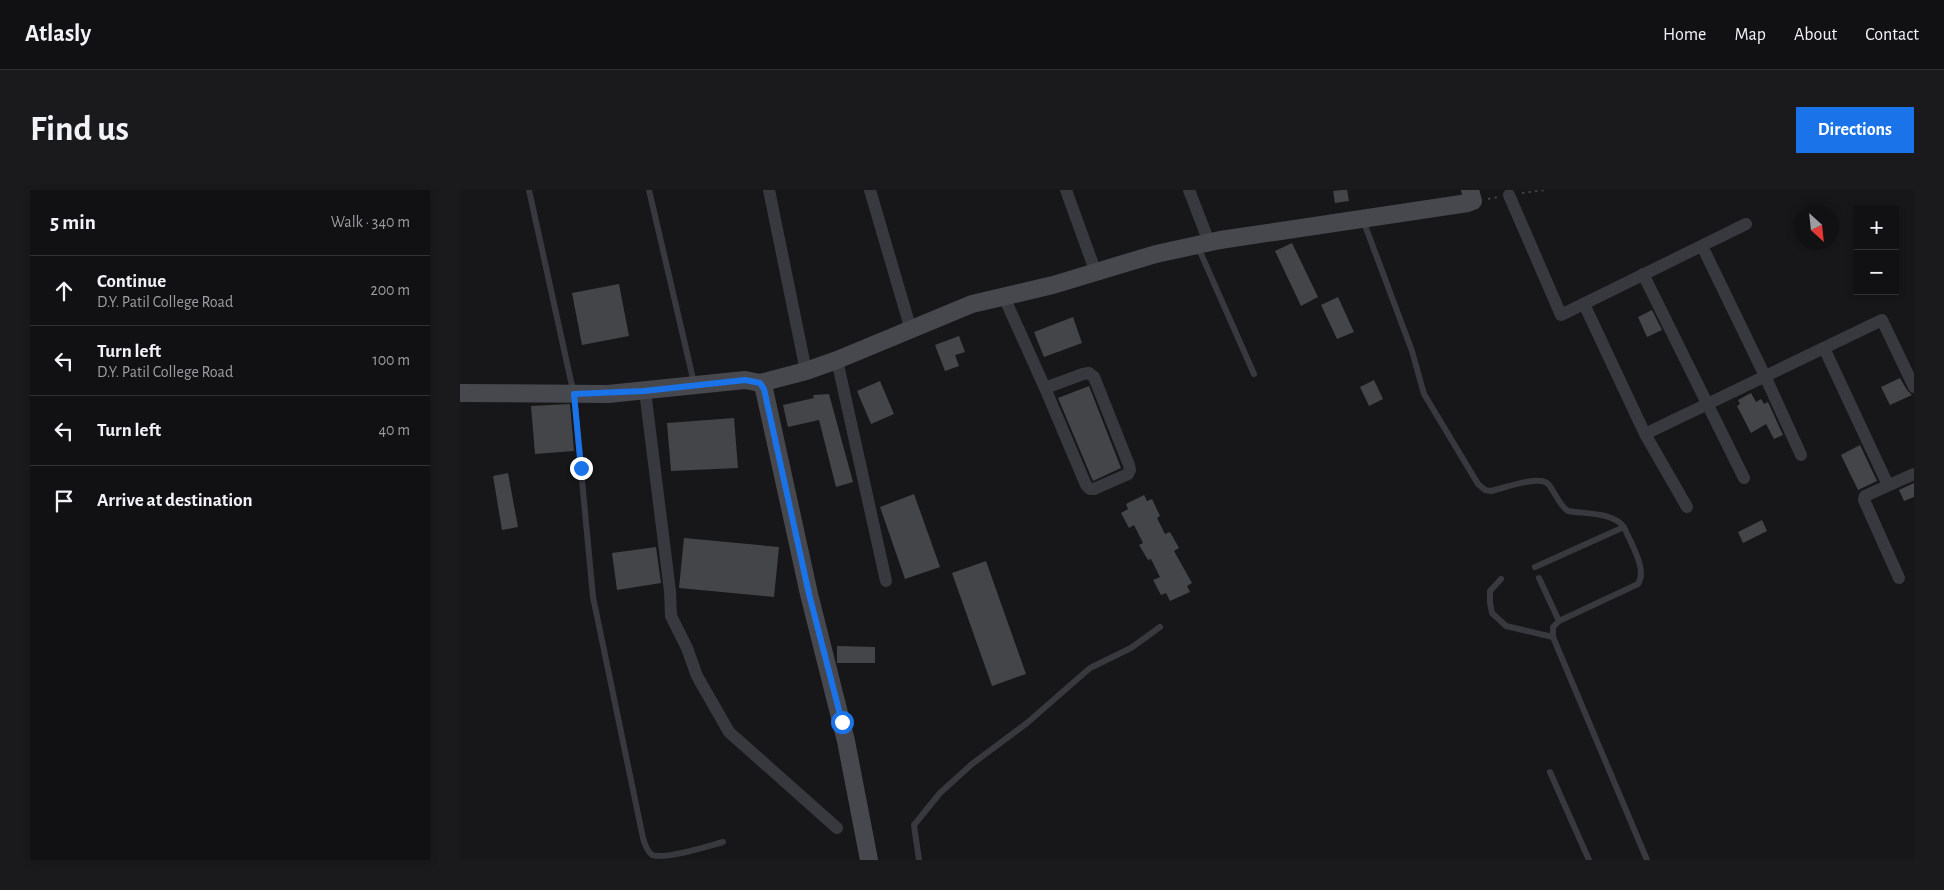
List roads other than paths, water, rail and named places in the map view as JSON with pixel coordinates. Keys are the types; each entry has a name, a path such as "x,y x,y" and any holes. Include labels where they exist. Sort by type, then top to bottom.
{"street":[{"path":"769,190 806,371"},
{"path":"870,190 911,330"},
{"path":"1066,190 1096,273"},
{"path":"1189,190 1203,244"},
{"path":"460,393 574,394 644,391 745,380 760,383 806,371 837,360 972,304 1053,285 1156,254 1203,244 1468,204 1473,201 1470,190"},
{"path":"1509,196 1561,315 1746,224"},
{"path":"1702,246 1801,454"},
{"path":"1643,274 1706,405 1744,478"},
{"path":"1004,297 1046,388 1086,485 1090,489 1094,489 1128,474 1130,470 1129,465 1094,377 1089,373 1083,374 1046,388"},
{"path":"1584,304 1645,434 1687,507"},
{"path":"1645,434 1882,320 1914,388"},
{"path":"1824,348 1888,486"},
{"path":"837,360 886,581"},
{"path":"760,383 764,389 809,594 846,741 869,860"},
{"path":"644,391 670,591 671,616 687,648 697,676 728,732 837,828"},
{"path":"1899,578 1864,500 1865,496 1914,474"}],"lane":[{"path":"529,190 574,394 593,597 643,838 648,851 654,857 666,859 723,842"},
{"path":"649,190 694,386"},
{"path":"1363,219 1412,351 1424,394 1478,484 1484,490 1491,491 1534,480 1544,481 1548,483 1563,507 1568,511 1611,517 1619,521 1624,527 1642,571 1638,584 1559,621 1553,627 1553,637 1646,860"},
{"path":"1203,244 1254,374"},
{"path":"1536,567 1624,527"},
{"path":"1500,578 1490,590 1492,613 1506,626 1553,637"},
{"path":"1539,578 1559,621"},
{"path":"919,860 914,825 940,793 972,764 1027,723 1090,668 1131,648 1160,627"},
{"path":"1550,772 1589,860"}]}
